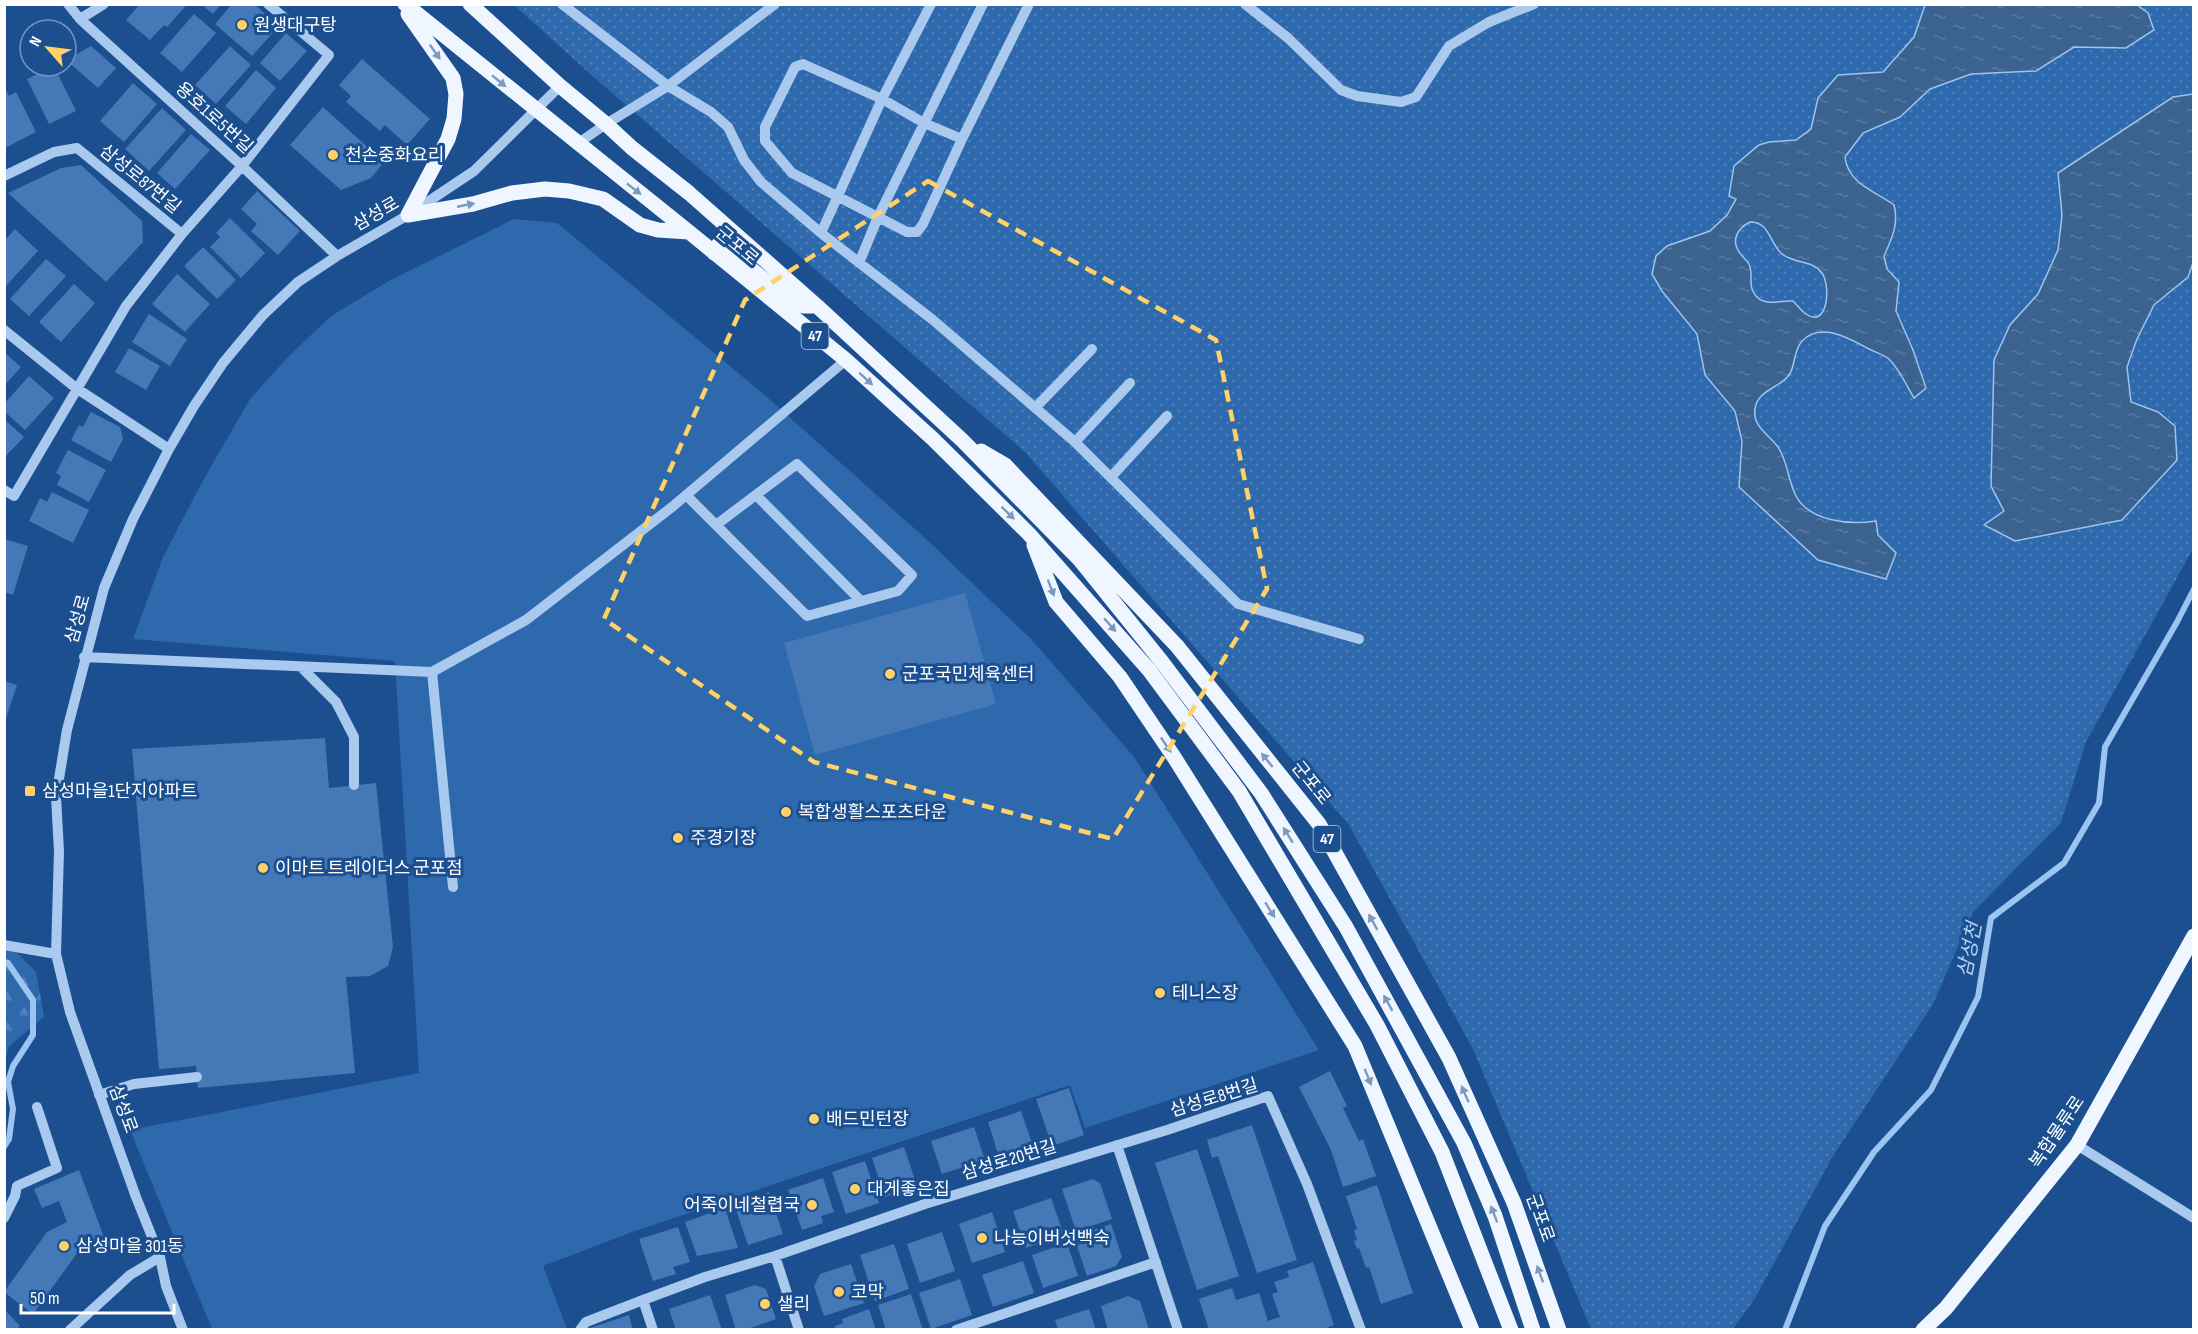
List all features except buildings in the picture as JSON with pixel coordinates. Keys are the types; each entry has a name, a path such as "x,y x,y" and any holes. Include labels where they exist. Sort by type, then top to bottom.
{"main road":[{"name":"군포로","path":"403,4 846,360 933,440 1029,534 1149,670 1239,791 1377,1025 1442,1152 1511,1329"},
{"path":"403,4 453,78 456,94 454,119 448,139 408,215"},
{"name":"군포로","path":"470,4 632,148 689,192 963,441 1080,560 1162,662 1261,794 1346,927 1464,1143 1495,1216 1533,1329"},
{"path":"408,215 473,204 512,193 545,189 569,191 603,199 640,225 658,230 689,232"},
{"path":"714,253 718,245 723,247 794,303 817,306"},
{"name":"군포로","path":"963,441 1005,465 1177,646 1319,824 1449,1058 1514,1203 1559,1329"},
{"name":"군포로","path":"1029,534 1056,602 1120,677 1180,767 1355,1046 1472,1329"},
{"name":"복합물류로","path":"1923,1329 1946,1308 2077,1145 2193,936"}],"street":[{"name":"용호1로5번길","path":"69,4 80,19 337,256"},
{"path":"80,19 104,4"},
{"path":"182,234 242,166 329,55 268,4"},
{"path":"562,4 668,86 711,112 728,127 753,173 821,232 933,320 1036,407 1111,477 1238,604 1359,639"},
{"path":"577,144 606,123 668,86 775,4"},
{"path":"821,232 882,99 930,4"},
{"path":"859,263 878,218 983,4"},
{"path":"962,139 924,123 882,99 803,64 795,67 765,127 765,141 792,173 907,232 917,232 923,224 1029,4"},
{"path":"1245,4 1288,38 1341,90 1357,96 1401,102 1416,97 1449,46 1490,22 1529,5"},
{"name":"삼성로","path":"183,1329 166,1286 160,1257 70,1012 56,954 59,851 56,797 67,730 84,657 104,588 133,519 194,406 223,363 263,315 298,282 337,256 408,215 474,171 560,86"},
{"name":"삼성로87번길","path":"4,176 54,152 77,148 182,234 126,306 14,496 4,490"},
{"path":"4,330 76,388 169,449"},
{"path":"1036,407 1092,349"},
{"path":"84,657 432,672 526,620 686,495 846,360"},
{"path":"1075,442 1131,383"},
{"path":"1111,477 1167,416"},
{"path":"686,495 716,525 807,616 898,591 912,575 797,464 716,525"},
{"path":"756,495 861,601"},
{"path":"301,667 336,702 354,737 354,785"},
{"path":"432,672 453,887"},
{"path":"4,945 56,954"},
{"path":"99,1095 134,1084 197,1077"},
{"name":"삼성로8번길","path":"1117,1145 1268,1096 1307,1184 1361,1329"},
{"path":"4,1218 15,1196 17,1186 57,1168 37,1107"},
{"path":"1117,1145 1178,1329"},
{"name":"삼성로20번길","path":"580,1329 594,1318 705,1277 775,1256 935,1200 1117,1145"},
{"path":"2077,1145 2193,1218"},
{"path":"775,1256 799,1329"},
{"path":"70,1329 130,1275 160,1257"},
{"path":"956,1329 1156,1262"},
{"path":"643,1300 653,1329"}],"highlighted area":[{"path":"928,181 1216,340 1267,589 1113,839 814,762 604,619 745,300"}],"green space":[{"path":"514,5 2193,5 2193,549 2086,742 2061,823 1973,912 1933,1004 1833,1156 1755,1298 1733,1329 1591,1329 1473,1049 1349,825 1025,452"},
{"name":"복합생활스포츠타운","path":"514,219 557,223 760,391 924,537 1032,640 1134,757 1319,1050 1085,1128 1070,1085 632,1232 543,1266 567,1329 212,1329 130,1130 419,1073 395,661 133,639 163,557 201,484 250,399 289,356 331,316 389,281"},
{"path":"5,950 16,952 36,972 44,1017 9,1046 5,1061"}],"water":[{"path":"1925,5 2137,5 2148,13 2154,30 2126,48 2074,47 2036,71 1971,74 1930,89 1900,117 1863,133 1845,157 1851,174 1857,180 1894,205 1895,225 1884,256 1887,269 1899,282 1896,311 1926,388 1914,398 1893,363 1887,358 1844,337 1818,332 1802,341 1797,349 1789,375 1764,393 1757,403 1755,415 1762,430 1781,452 1795,494 1809,511 1842,522 1876,521 1878,535 1896,553 1886,579 1818,560 1739,487 1742,441 1735,411 1705,375 1697,334 1662,291 1652,274 1656,256 1667,246 1710,231 1727,215 1736,199 1729,196 1734,166 1759,145 1796,140 1811,129 1818,98 1838,75 1883,72 1914,37","holes":["1750,222 1762,225 1781,253 1791,259 1808,263 1822,273 1827,296 1826,304 1819,316 1813,317 1806,314 1793,301 1764,301 1753,292 1750,268 1737,248 1736,239 1739,231 1746,225"]},
{"path":"2193,94 2193,263 2188,277 2154,305 2137,339 2127,367 2131,402 2158,412 2175,426 2177,460 2122,520 2015,541 1984,525 2004,511 1991,486 1994,360 2010,325 2038,294 2058,250 2062,215 2058,173 2173,97"}],"waterway":[{"name":"삼성천","path":"1785,1330 1825,1226 1874,1152 1931,1090 1978,997 1991,918 2064,863 2099,803 2105,747 2194,589"},
{"path":"4,962 8,963 33,1000 33,1035 13,1066 8,1082 13,1109 9,1139 4,1147"}],"place":[{"name":"원생대구탕","path":"242,25"},
{"name":"천손중화요리","path":"333,155"},
{"name":"군포국민체육센터","path":"890,674"},
{"name":"삼성마을1단지아파트","path":"30,791"},
{"name":"복합생활스포츠타운","path":"786,812"},
{"name":"주경기장","path":"678,838"},
{"name":"이마트 트레이더스 군포점","path":"263,868"},
{"name":"테니스장","path":"1160,993"},
{"name":"배드민턴장","path":"814,1119"},
{"name":"대게좋은집","path":"855,1189"},
{"name":"어죽이네철렵국","path":"812,1205"},
{"name":"나능이버섯백숙","path":"982,1238"},
{"name":"삼성마을 301동","path":"64,1246"},
{"name":"코막","path":"839,1292"},
{"name":"샐리","path":"765,1304"}]}
